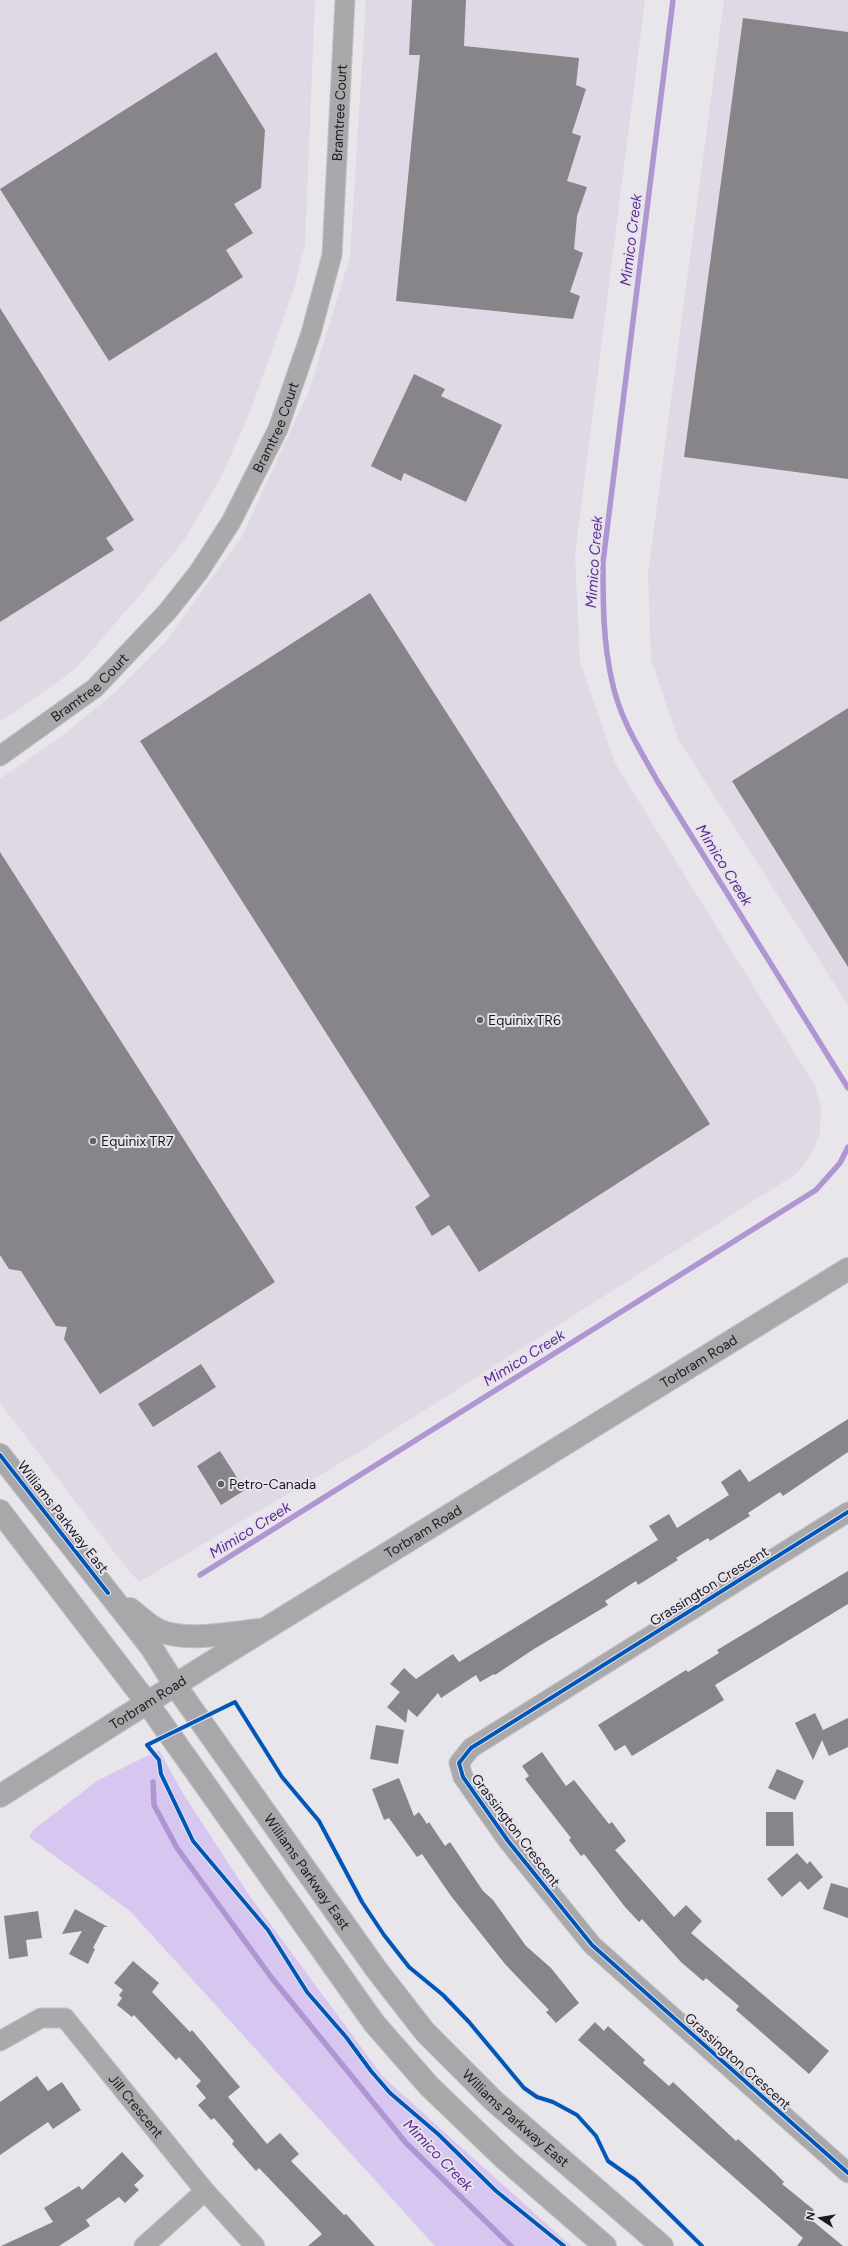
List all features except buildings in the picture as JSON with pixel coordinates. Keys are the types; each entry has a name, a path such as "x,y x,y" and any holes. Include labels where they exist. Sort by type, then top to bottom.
{"main road":[{"name":"Torbram Road","path":"0,1796 148,1704 175,1685 848,1269"},
{"name":"Williams Parkway East","path":"0,1455 151,1647 175,1685 376,1969 425,2032 495,2102 662,2246"},
{"path":"0,1511 148,1704 374,2023 429,2086 506,2160 606,2246"},
{"path":"108,1593 159,1630 173,1635 188,1636 265,1630"}],"street":[{"name":"Bramtree Court","path":"0,756 95,688 167,612 198,573 231,522 278,429 310,333 332,256 345,0"},
{"name":"Grassington Crescent","path":"848,1512 471,1748 460,1763 463,1777 508,1841 592,1945 848,2173"},
{"name":"Jill Crescent","path":"0,2041 41,2018 65,2018 205,2191 255,2246"},
{"path":"144,2246 205,2191"}],"shaded area":[{"path":"0,0 315,0 305,244 294,289 248,417 220,479 185,539 139,596 78,666 0,722"},
{"path":"366,0 645,0 575,555 580,662 615,763 814,1084 821,1107 820,1132 811,1155 796,1174 359,1452 139,1582 124,1565 0,1403 0,779 62,736 114,693 166,641 241,538 309,391 350,257"},
{"path":"724,0 848,0 848,1005 678,739 651,659 648,574"},
{"path":"159,1750 182,1792 249,1895 383,2077 571,2246 435,2246 130,1911 29,1837 33,1830 97,1781"}],"waterway":[{"name":"Mimico Creek","path":"673,0 603,562 604,622 609,666 615,694 625,720 644,758 848,1088"},
{"name":"Mimico Creek","path":"200,1575 816,1190 840,1163 848,1147"},
{"name":"Mimico Creek","path":"153,1782 154,1805 177,1848 271,1977 406,2143 511,2246"}],"cycle path":[{"path":"0,1455 108,1593"},
{"path":"848,1512 471,1748 459,1763 463,1777 508,1841 592,1945 848,2173"},
{"path":"564,2246 496,2191 438,2134 390,2093 371,2071 346,2037 307,1992 268,1930 193,1841 161,1774 159,1760 147,1745 235,1702 282,1777 319,1821 362,1902 384,1935 409,1967 443,1995 469,2022 524,2088 537,2097 553,2102 577,2115 596,2136 608,2161 635,2180 702,2246"}],"place":[{"name":"Equinix TR6","path":"480,1020"},
{"name":"Equinix TR7","path":"93,1141"},
{"name":"Petro-Canada","path":"221,1484"}]}
